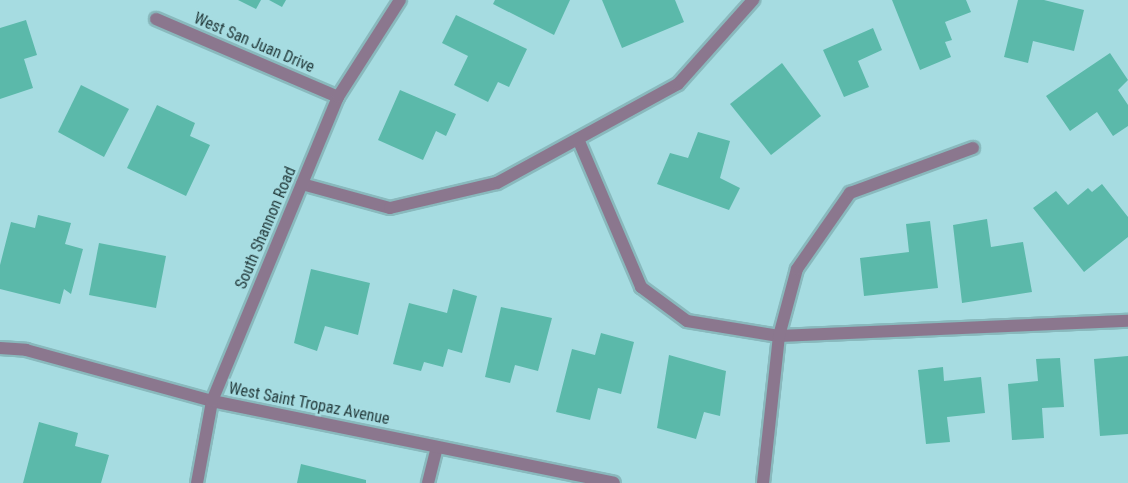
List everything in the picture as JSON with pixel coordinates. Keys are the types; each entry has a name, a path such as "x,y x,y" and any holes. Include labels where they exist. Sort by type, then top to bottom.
{"street":[{"name":"South Shannon Road","path":"197,483 212,401 338,97 400,0"},
{"path":"302,184 390,208 497,183 678,84 753,0"},
{"name":"West San Juan Drive","path":"156,19 338,97"},
{"path":"578,139 641,287 687,321 779,336 1128,321"},
{"path":"763,483 779,336 797,269 850,193 973,148"},
{"name":"West Saint Tropaz Avenue","path":"0,348 26,350 212,401 612,483"},
{"path":"428,483 437,447"}],"building":[{"path":"238,0 261,0 256,9"},
{"path":"269,0 286,0 282,7"},
{"path":"495,0 570,0 554,35 493,4"},
{"path":"602,0 675,0 684,22 622,48"},
{"path":"892,0 966,0 971,12 945,22 952,40 945,42 951,57 920,70"},
{"path":"1018,0 1044,0 1084,10 1074,51 1033,41 1028,63 1004,57"},
{"path":"456,15 527,49 509,87 498,82 488,102 454,85 468,56 442,43"},
{"path":"26,20 37,55 24,59 33,88 0,99 0,28"},
{"path":"873,28 882,50 858,61 869,87 844,97 823,50"},
{"path":"1110,53 1128,80 1118,90 1128,105 1128,126 1113,136 1097,112 1070,131 1046,96"},
{"path":"782,63 821,116 771,155 730,104"},
{"path":"81,85 129,109 104,157 58,132"},
{"path":"400,90 456,114 446,136 436,131 423,160 378,140"},
{"path":"157,105 195,123 190,136 210,145 186,196 127,168"},
{"path":"698,132 730,141 720,178 740,188 729,210 657,184 670,153 688,158"},
{"path":"1102,184 1128,217 1128,237 1084,272 1033,208 1056,191 1068,205 1088,188 1092,192"},
{"path":"38,215 71,223 65,244 83,249 71,294 64,289 60,304 0,289 0,265 11,222 35,228"},
{"path":"987,219 991,247 1023,242 1032,292 962,303 953,225"},
{"path":"930,221 938,288 864,296 860,258 909,252 906,224"},
{"path":"99,243 166,256 156,308 89,295"},
{"path":"311,269 370,283 358,335 325,326 317,351 294,343"},
{"path":"453,289 477,296 462,353 448,349 443,367 424,362 421,371 393,364 409,303 447,313"},
{"path":"501,307 552,318 538,371 515,365 510,383 485,377"},
{"path":"601,333 634,342 621,394 598,388 590,420 556,412 572,349 595,355"},
{"path":"669,355 726,371 720,416 704,412 696,439 657,428"},
{"path":"1128,356 1128,434 1100,436 1094,359"},
{"path":"1060,358 1064,407 1042,408 1044,438 1012,440 1008,384 1038,381 1036,359"},
{"path":"943,367 944,381 981,377 985,413 947,417 950,442 926,444 918,370"},
{"path":"39,422 78,433 75,446 109,455 101,483 23,483"},
{"path":"301,464 366,480 366,483 297,483"}]}
